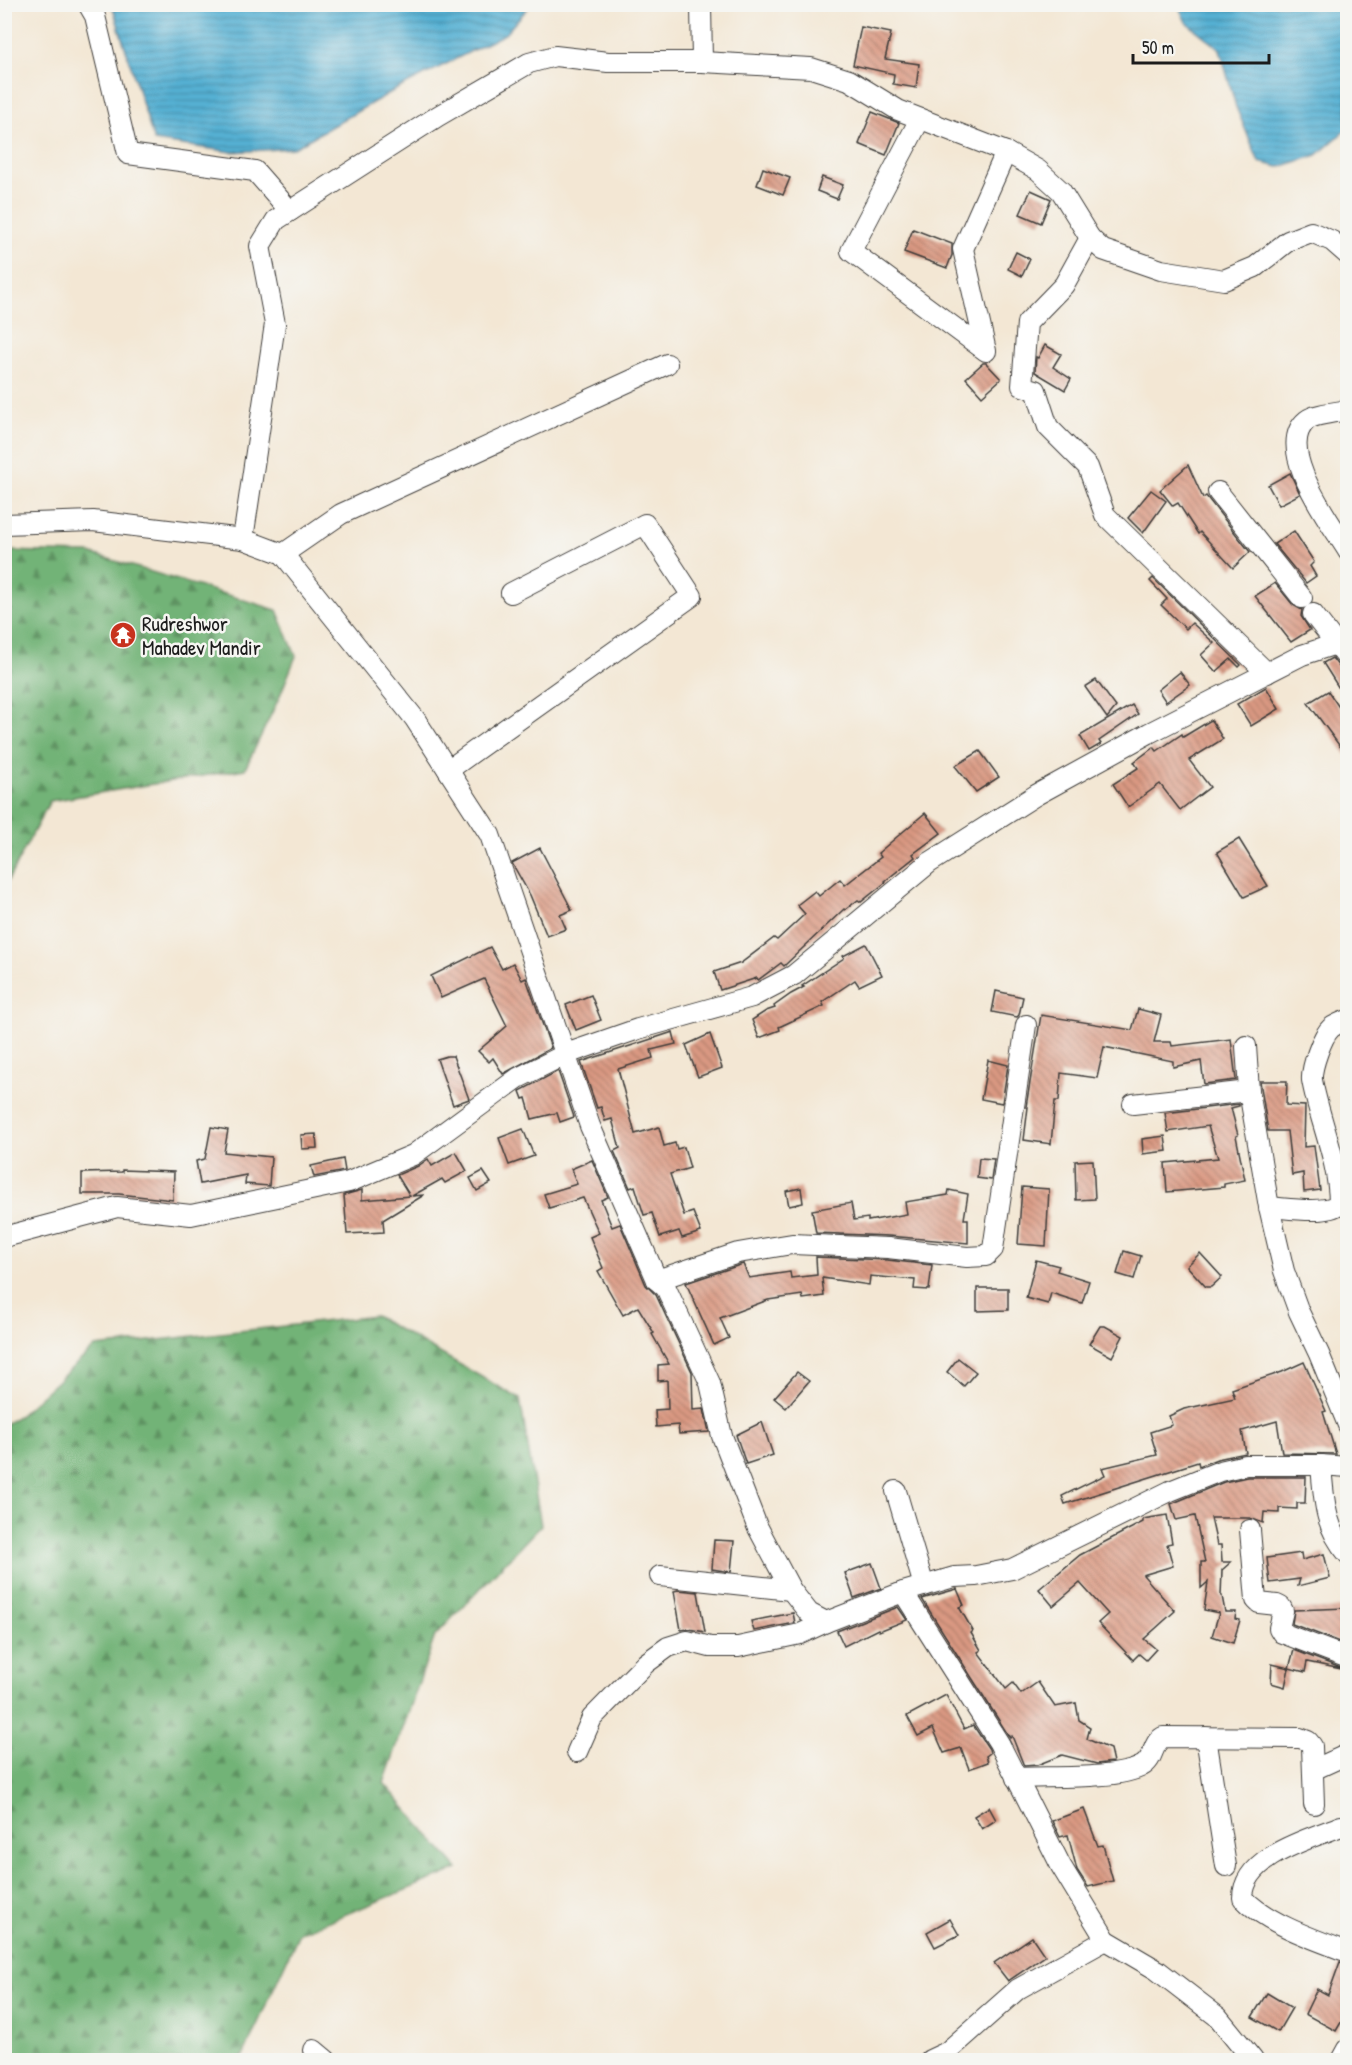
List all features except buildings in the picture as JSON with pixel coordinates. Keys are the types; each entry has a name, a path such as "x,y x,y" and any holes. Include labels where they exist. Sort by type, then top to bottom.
{"street":[{"path":"88,4 95,16 128,154 255,171 290,211"},
{"path":"701,4 702,62"},
{"path":"243,539 274,324 260,246 276,220 438,116 529,63 555,56 608,62 702,62 811,68 849,80 898,110 1006,152 1038,170 1061,190 1090,238 1103,250 1161,270 1224,280 1255,267 1288,241 1311,232 1332,241 1347,255"},
{"path":"920,119 851,251 986,351 963,249 1006,152"},
{"path":"1090,238 1064,285 1027,323 1022,386 1036,390 1048,427 1088,467 1105,515 1267,673"},
{"path":"283,554 341,514 667,364"},
{"path":"1347,410 1309,418 1298,431 1296,446 1303,476 1347,551"},
{"path":"1218,492 1308,606 1342,641 1347,659"},
{"path":"4,524 93,521 243,539 283,554 416,719 490,835 590,1126 657,1280 666,1288 710,1383 722,1436 757,1526 791,1590 809,1612 826,1622"},
{"path":"448,770 692,596 645,524 511,593"},
{"path":"4,1237 117,1208 191,1215 349,1182 413,1155 518,1078 566,1054 638,1029 752,997 794,975 929,863 1036,795 1267,673 1302,656 1342,641"},
{"path":"1269,1207 1324,1210 1334,1208 1339,1203 1339,1192 1312,1078 1316,1055 1329,1029 1347,1020"},
{"path":"657,1280 738,1253 792,1244 888,1248 967,1257 986,1256 993,1249 1026,1024"},
{"path":"1246,1046 1250,1091 1269,1207 1284,1271 1347,1425"},
{"path":"1134,1104 1250,1091"},
{"path":"577,1752 592,1718 646,1662 668,1647 687,1641 710,1647 738,1647 800,1634 903,1592 954,1577 976,1576 1012,1569 1170,1491 1220,1471 1246,1465 1347,1467"},
{"path":"1321,1465 1326,1515 1338,1543 1347,1554"},
{"path":"896,1491 924,1586"},
{"path":"1250,1530 1256,1600 1259,1603 1281,1607 1279,1628 1282,1634 1347,1658"},
{"path":"660,1576 791,1590"},
{"path":"903,1592 999,1743 1061,1866 1106,1940 1157,1970 1218,2018 1253,2061"},
{"path":"1016,1778 1120,1773 1141,1767 1149,1761 1155,1744 1163,1737 1300,1738 1308,1741 1312,1746 1314,1804"},
{"path":"1206,1737 1226,1866"},
{"path":"1313,1770 1347,1754"},
{"path":"1341,1826 1271,1855 1260,1863 1243,1889 1243,1898 1250,1905 1292,1930 1347,1952"},
{"path":"930,2061 947,2052 1018,1989 1106,1940"},
{"path":"1342,2061 1347,2049"}],"green space":[{"path":"5,551 89,553 277,610 296,656 245,769 50,801 5,886"},
{"path":"375,1316 520,1399 541,1525 435,1636 384,1783 458,1869 299,1933 241,2060 5,2060 5,1424 20,1415 95,1347"}],"water":[{"path":"516,4 528,8 505,34 393,91 294,148 232,152 154,141 112,5"},
{"path":"1178,5 1347,5 1347,129 1317,155 1279,167 1259,162 1236,107 1220,49 1186,22"}],"place":[{"name":"Rudreshwor Mahadev Mandir","path":"123,635"}]}
